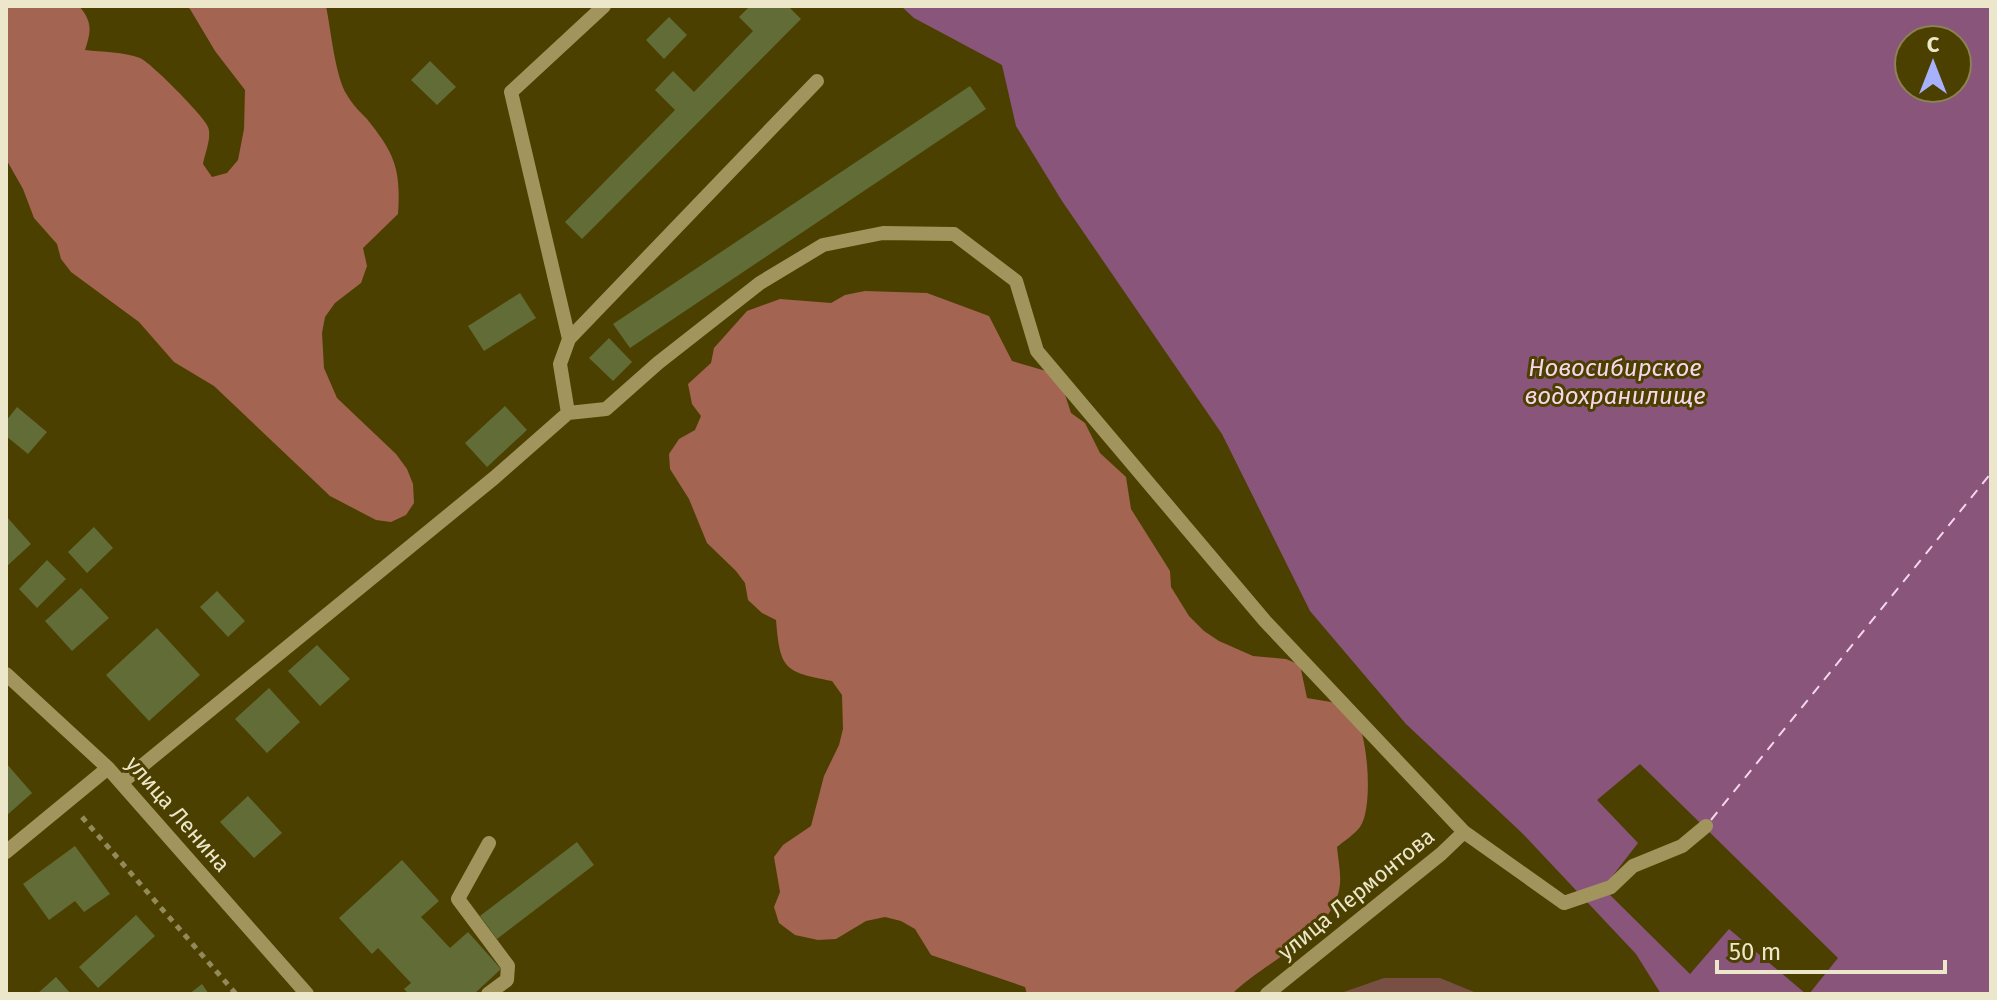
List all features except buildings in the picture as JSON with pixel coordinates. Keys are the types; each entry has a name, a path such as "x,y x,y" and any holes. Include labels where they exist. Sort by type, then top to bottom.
{"street":[{"path":"569,339 511,92 604,6"},
{"path":"568,413 560,364 569,339 817,81"},
{"path":"121,783 494,478 568,413 606,409 658,363 760,283 823,245 883,233 954,234 1016,281 1037,351 1265,621 1464,832"},
{"name":"улица Ленина","path":"6,674 108,768 307,994"},
{"path":"6,852 108,768"},
{"name":"улица Лермонтова","path":"1267,994 1464,832 1564,903 1611,887 1633,866 1682,846 1706,826"},
{"path":"488,994 507,980 508,966 458,899 489,843"}],"path":[{"path":"68,801 236,994"}],"shaded area":[{"path":"6,6 79,6 90,27 85,50 140,58 205,121 209,135 203,164 212,177 227,173 238,160 244,129 245,90 186,6 326,6 343,87 390,153 397,173 399,198 398,214 363,248 367,266 361,283 335,303 325,317 322,333 324,368 337,398 396,454 407,469 413,484 414,503 406,515 391,522 376,520 330,496 214,386 174,362 139,322 71,272 61,259 57,244 34,218 23,189 6,159"},
{"path":"865,291 927,293 989,316 1012,361 1046,371 1061,382 1071,413 1085,423 1100,453 1126,477 1131,509 1170,571 1171,587 1189,616 1219,641 1253,656 1286,659 1300,665 1307,698 1343,706 1353,713 1358,722 1367,769 1367,803 1360,827 1337,847 1340,884 1335,902 1312,933 1232,994 1027,994 1025,987 931,955 915,929 901,921 885,917 866,921 836,939 818,940 795,935 779,923 774,907 780,892 774,857 783,845 811,826 824,776 843,729 842,695 832,681 804,675 788,666 780,649 776,620 762,613 748,600 745,583 707,543 689,499 670,469 669,454 679,439 695,430 701,416 692,404 688,384 711,363 714,348 747,311 780,299 831,303 845,295"},
{"path":"1384,978 1440,978 1479,994 1338,994"}],"water":[{"name":"Новосибирское водохранилище","path":"901,6 1991,6 1991,994 1661,994 1636,954 1522,833 1406,724 1310,611 1222,434 1062,201 1016,126 1002,65 914,18"}],"pier":[{"path":"1640,764 1838,958 1809,994 1729,929 1690,974 1607,892 1604,887 1638,843 1597,800"}],"ferry route":[{"path":"1711,820 1991,473"}]}
